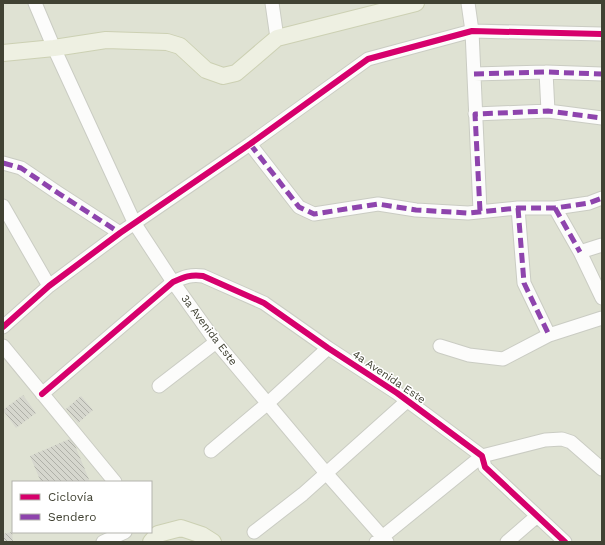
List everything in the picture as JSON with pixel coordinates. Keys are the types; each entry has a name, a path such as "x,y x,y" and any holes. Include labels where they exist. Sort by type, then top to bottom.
{"main road":[{"path":"3,53 54,48 106,40 167,42 180,46 206,70 223,76 236,73 277,38 416,3"},
{"path":"153,534 181,528 202,535 213,542"}],"street":[{"name":"3a Avenida Este","path":"35,3 54,48 135,224 173,282 216,342 382,541"},
{"path":"272,3 277,38"},
{"path":"468,3 472,31 480,211"},
{"path":"3,327 49,286 120,233 250,144 368,60 472,31 602,34"},
{"path":"474,74 546,72 602,74"},
{"path":"546,72 548,112"},
{"path":"475,114 548,112 602,118"},
{"path":"250,144 299,207 314,214 378,204 416,210 468,213 518,208 555,208 589,203 602,198"},
{"path":"3,162 21,168 120,233"},
{"path":"3,206 49,286"},
{"path":"518,208 524,283 549,335"},
{"path":"555,208 580,252 602,298"},
{"path":"580,252 602,245"},
{"name":"4a Avenida Este","path":"42,394 173,282 195,274 203,276 264,303 328,348 397,393 482,456 485,467 565,542"},
{"path":"440,346 469,355 503,359 549,335 602,318"},
{"path":"159,386 216,342"},
{"path":"3,346 114,481"},
{"path":"211,452 268,403 328,348"},
{"path":"254,532 303,494 407,401"},
{"path":"382,541 482,456 545,440 562,440 571,442 602,469"},
{"path":"507,542 537,516"},
{"path":"104,542 123,533"}],"shaded area":[{"path":"3,3 602,3 602,542 3,542"}],"building":[{"path":"23,395 36,413 16,428 3,410"},
{"path":"81,396 93,410 78,423 66,409"},
{"path":"72,438 90,481 41,481 30,456"},
{"path":"12,532 13,542 3,542 3,534"}],"marked path":[{"path":"474,74 546,72 602,74"},
{"path":"480,211 475,114 548,111 602,118"},
{"path":"250,144 299,207 314,214 378,204 416,210 468,213 518,208 555,208 589,203 602,198"},
{"path":"3,163 21,168 120,233"},
{"path":"518,208 524,283 549,335"},
{"path":"555,208 580,252"}],"cycle path":[{"path":"3,327 49,286 120,233 250,144 368,59 472,31 602,34"},
{"path":"42,394 173,282 188,276 203,276 264,303 328,348 397,393 482,456 485,467 565,542"}]}
